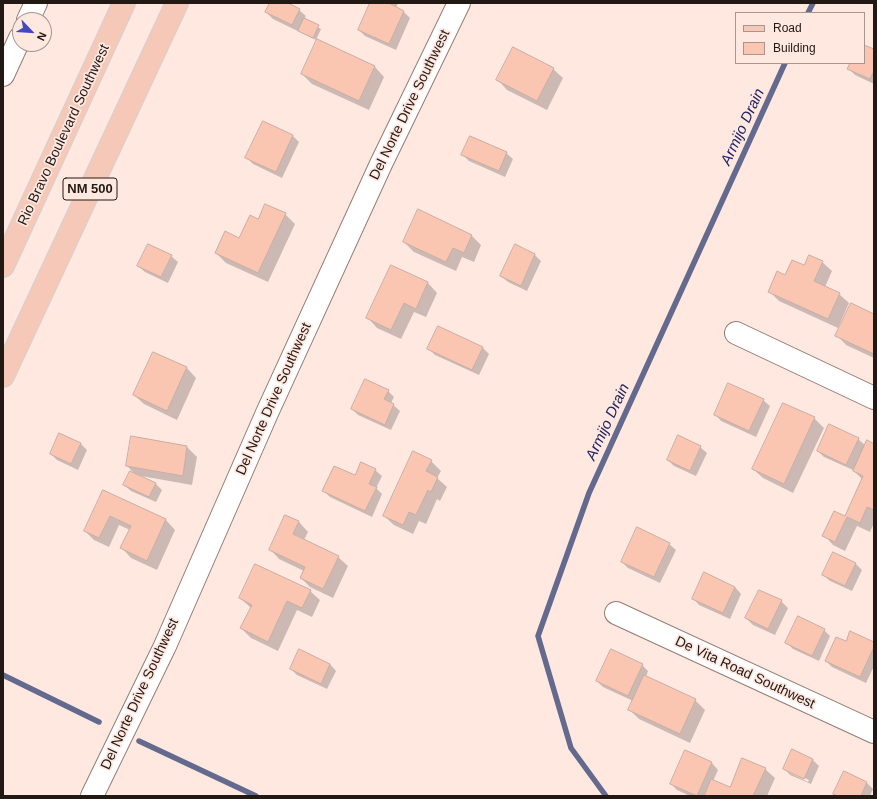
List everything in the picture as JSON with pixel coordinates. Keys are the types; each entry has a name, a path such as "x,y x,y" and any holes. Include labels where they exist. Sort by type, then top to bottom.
{"main road":[{"name":"Rio Bravo Boulevard Southwest","path":"3,266 124,3"},
{"name":"NM 500","path":"3,376 177,3"}],"street":[{"name":"Del Norte Drive Southwest","path":"92,796 165,646 267,413 378,171 459,3"},
{"path":"3,75 14,52"},
{"path":"736,333 874,398"},
{"name":"De Vita Road Southwest","path":"616,613 874,732"}],"building":[{"path":"270,3 288,3 300,9 292,25 265,12"},
{"path":"370,3 389,3 404,11 389,44 358,30"},
{"path":"304,18 319,25 313,38 298,31"},
{"path":"317,39 375,66 359,101 301,74"},
{"path":"865,45 874,49 874,71 870,79 847,69 850,64 865,64"},
{"path":"513,47 554,68 537,101 496,80"},
{"path":"263,121 293,135 276,172 245,158"},
{"path":"470,136 507,152 499,171 461,155"},
{"path":"265,204 286,213 258,273 215,253 225,231 239,238 250,215 258,219"},
{"path":"418,209 472,235 464,253 453,248 446,262 403,242"},
{"path":"148,244 172,255 161,277 137,266"},
{"path":"515,244 535,254 521,286 500,276"},
{"path":"809,255 823,261 814,281 840,293 828,319 768,292 777,271 785,275 792,260 804,265"},
{"path":"391,265 428,282 416,309 404,303 391,330 366,318"},
{"path":"851,303 874,314 874,354 835,336"},
{"path":"438,326 483,347 472,370 427,349"},
{"path":"153,352 187,367 167,411 133,395"},
{"path":"365,379 389,390 384,399 394,404 385,425 351,409"},
{"path":"728,383 764,399 749,431 714,415"},
{"path":"783,403 815,417 784,484 752,469"},
{"path":"829,424 859,438 846,465 817,451"},
{"path":"59,433 81,443 71,464 50,454"},
{"path":"678,435 701,446 690,471 667,460"},
{"path":"131,436 187,446 183,476 126,466"},
{"path":"867,440 874,444 874,510 867,507 860,523 847,517 835,542 822,536 834,511 845,516 863,476 853,471"},
{"path":"413,451 432,460 426,471 438,477 431,492 428,490 416,515 409,512 403,525 383,516"},
{"path":"361,462 376,469 369,484 377,487 365,511 322,491 334,466 355,475"},
{"path":"130,471 156,483 149,497 123,485"},
{"path":"103,490 166,519 147,561 120,548 131,526 110,516 99,538 84,531"},
{"path":"285,515 299,521 293,534 339,556 323,589 300,578 305,567 269,550"},
{"path":"637,527 670,543 654,577 621,562"},
{"path":"833,552 856,563 845,586 822,575"},
{"path":"255,564 311,590 302,608 287,601 268,642 240,628 252,605 239,598"},
{"path":"704,572 735,587 723,613 692,599"},
{"path":"759,590 782,600 768,629 745,618"},
{"path":"798,616 825,629 812,656 785,643"},
{"path":"850,631 874,642 874,647 860,677 825,661 836,637 846,641"},
{"path":"299,649 330,664 321,684 290,669"},
{"path":"611,649 643,664 628,696 596,681"},
{"path":"644,675 696,699 680,734 628,710"},
{"path":"792,749 813,759 804,779 783,769"},
{"path":"685,750 712,762 697,796 670,784"},
{"path":"742,758 766,768 753,796 704,796 711,779 730,787"},
{"path":"844,771 867,782 861,796 838,796 833,794"}],"waterway":[{"name":"Armijo Drain","path":"808,12 813,3"},
{"name":"Armijo Drain","path":"606,796 571,748 538,636 589,493 785,64"},
{"path":"3,675 99,722"},
{"path":"139,741 256,796"}]}
